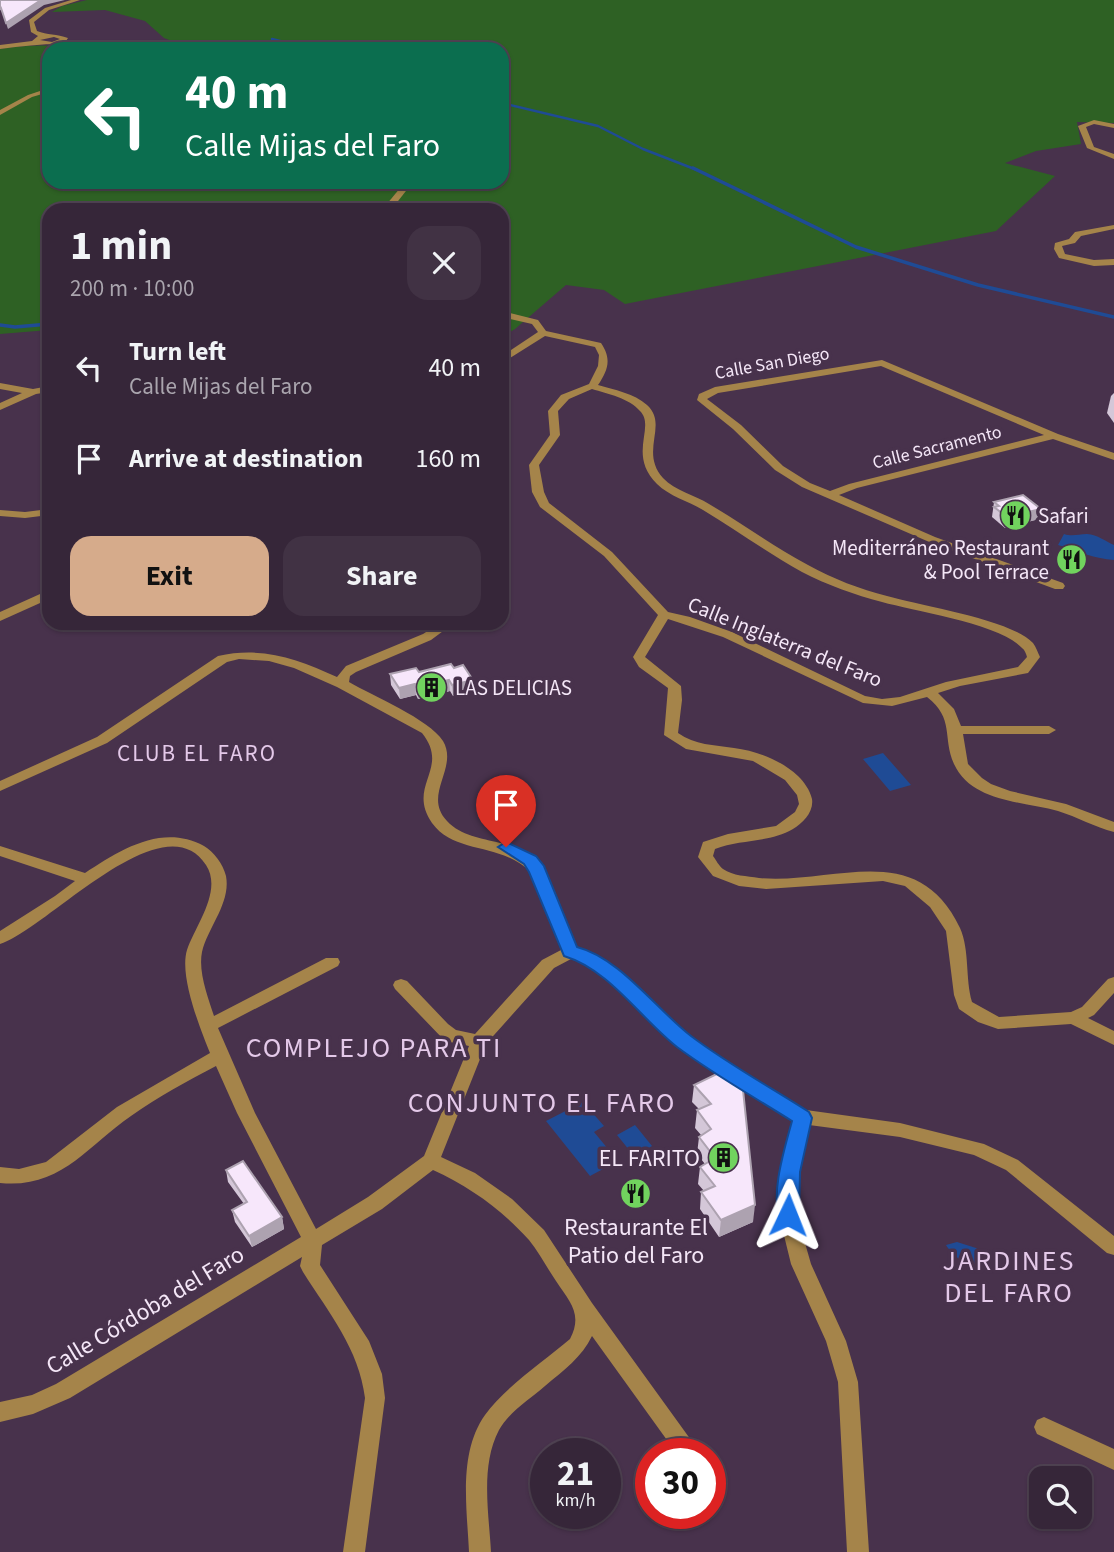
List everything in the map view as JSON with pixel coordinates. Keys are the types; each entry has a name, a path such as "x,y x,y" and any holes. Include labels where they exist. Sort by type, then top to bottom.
{"street":[{"path":"0,47 61,42 66,38 34,32 31,21 47,9 77,0"},
{"path":"36,42 37,38 44,36"},
{"path":"0,113 42,92"},
{"path":"1114,126 1094,122 1082,126 1091,148 1114,157"},
{"path":"393,203 404,189"},
{"path":"1114,227 1078,234 1072,241 1058,245 1062,256 1077,260 1114,262"},
{"path":"509,316 535,322 543,332 598,345 605,354 605,361 592,386 565,397 552,411 555,435 534,464 538,492 549,510 608,554 664,615 639,657 644,664 674,686 677,701 669,726 671,735 692,747 759,758 790,778 806,793 808,803 801,815 789,825 708,846 705,857 707,863 734,878 764,884 870,875 903,879 926,894 951,925 962,996 972,1012 998,1023 1073,1018 1088,1011 1114,983"},
{"path":"509,355 543,332"},
{"name":"Calle San Diego","path":"1059,586 931,539 806,485 779,468 737,427 702,400 703,396 715,390 882,363 1054,436 1114,457"},
{"path":"0,386 33,392"},
{"name":"Calle Inglaterra del Faro","path":"592,386 625,394 642,404 651,415 653,426 646,447 646,459 660,482 703,505 773,552 797,566 858,591 963,618 1016,636 1032,650 1030,666 1023,670 958,682 894,702 880,703 864,699 786,664 735,637 687,619 664,615"},
{"path":"0,407 42,390"},
{"name":"Calle Sacramento","path":"830,495 853,486 1054,436"},
{"path":"0,513 42,513"},
{"path":"0,617 42,597"},
{"path":"342,684 344,675 351,668 427,637 438,630"},
{"path":"0,786 102,740 211,665 232,656 256,653 272,656 342,684 427,730 442,747 442,758 430,785 429,794 440,823 465,839 506,847 530,860 538,871 570,952"},
{"path":"927,691 948,708 956,730 961,765 978,782 1003,794 1054,805 1114,827"},
{"path":"956,730 1049,730"},
{"path":"0,938 125,855 155,842 188,844 203,852 212,862 217,875 217,901 194,954 194,972 210,1025 220,1056 313,1241 310,1266 362,1348 374,1386 372,1429 354,1552"},
{"path":"0,851 87,879"},
{"path":"678,1438 537,1236 469,1178 431,1161 479,1041 548,964 570,952 584,955 606,970 659,1022 687,1044 802,1118 900,1130 978,1149 1012,1165 1114,1247"},
{"path":"210,1025 332,962"},
{"path":"401,985 442,1030 452,1036 479,1041"},
{"path":"1073,1018 1114,1039"},
{"path":"0,1175 28,1177 49,1171 69,1159 122,1112 220,1056"},
{"path":"802,1118 790,1172 788,1215 802,1264 836,1341 848,1382 858,1552"},
{"name":"Calle Córdoba del Faro","path":"0,1412 33,1404 63,1391 375,1203 431,1161"},
{"path":"480,1552 477,1477 482,1449 491,1424 503,1409 556,1367 577,1346 586,1328 584,1307"},
{"path":"1044,1427 1114,1460"}],"green space":[{"path":"87,0 1114,0 1114,123 1077,122 1081,144 1036,151 1005,163 1055,176 996,231 625,304 604,290 566,285 509,333 509,203 42,203 42,331 0,334 0,49 42,46 42,189 509,189 509,42 175,42 164,38 145,21 105,10 52,12 62,6"}],"water":[{"path":"1064,534 1087,534 1114,545 1114,560 1058,545"},
{"path":"883,753 911,785 890,791 863,759"},
{"path":"583,1102 604,1126 594,1132 618,1161 590,1176 546,1121"},
{"path":"635,1125 652,1146 634,1156 617,1135"},
{"path":"957,1242 976,1248 989,1258 986,1265 978,1270 960,1260 946,1245"}],"building":[{"path":"0,0 41,0 6,23 0,9"},
{"path":"1023,495 1041,509 1007,517 994,507 999,506 994,502"},
{"path":"451,664 454,668 463,665 473,680 452,685 449,680 417,688 415,684 399,688 390,674 416,668 419,672"},
{"name":"EL FARITO","path":"725,1070 743,1090 755,1205 721,1220 701,1192 715,1186 700,1167 715,1158 699,1137 711,1129 697,1110 711,1104 694,1085"},
{"path":"243,1161 282,1217 249,1236 232,1210 247,1202 226,1170"}],"waterway":[{"path":"272,39 284,42"},
{"path":"509,105 598,126 643,149 697,170"},
{"path":"693,168 856,247 978,285 1114,317"},
{"path":"0,325 15,327 42,325"}],"place":[{"name":"Safari","path":"1015,516"},
{"name":"Mediterráneo Restaurant & Pool Terrace","path":"1072,560"},
{"name":"LAS DELICIAS","path":"432,688"},
{"name":"EL FARITO","path":"723,1158"},
{"name":"Restaurante El Patio del Faro","path":"636,1193"}],"district":[{"name":"CLUB EL FARO","path":"197,753"},
{"name":"COMPLEJO PARA TI","path":"374,1047"},
{"name":"CONJUNTO EL FARO","path":"542,1102"},
{"name":"JARDINES DEL FARO","path":"1009,1276"}],"route":[{"path":"506,847 530,860 538,871 570,952 584,955 606,970 636,996 659,1022 687,1044 802,1118 790,1172 788,1215"}]}
